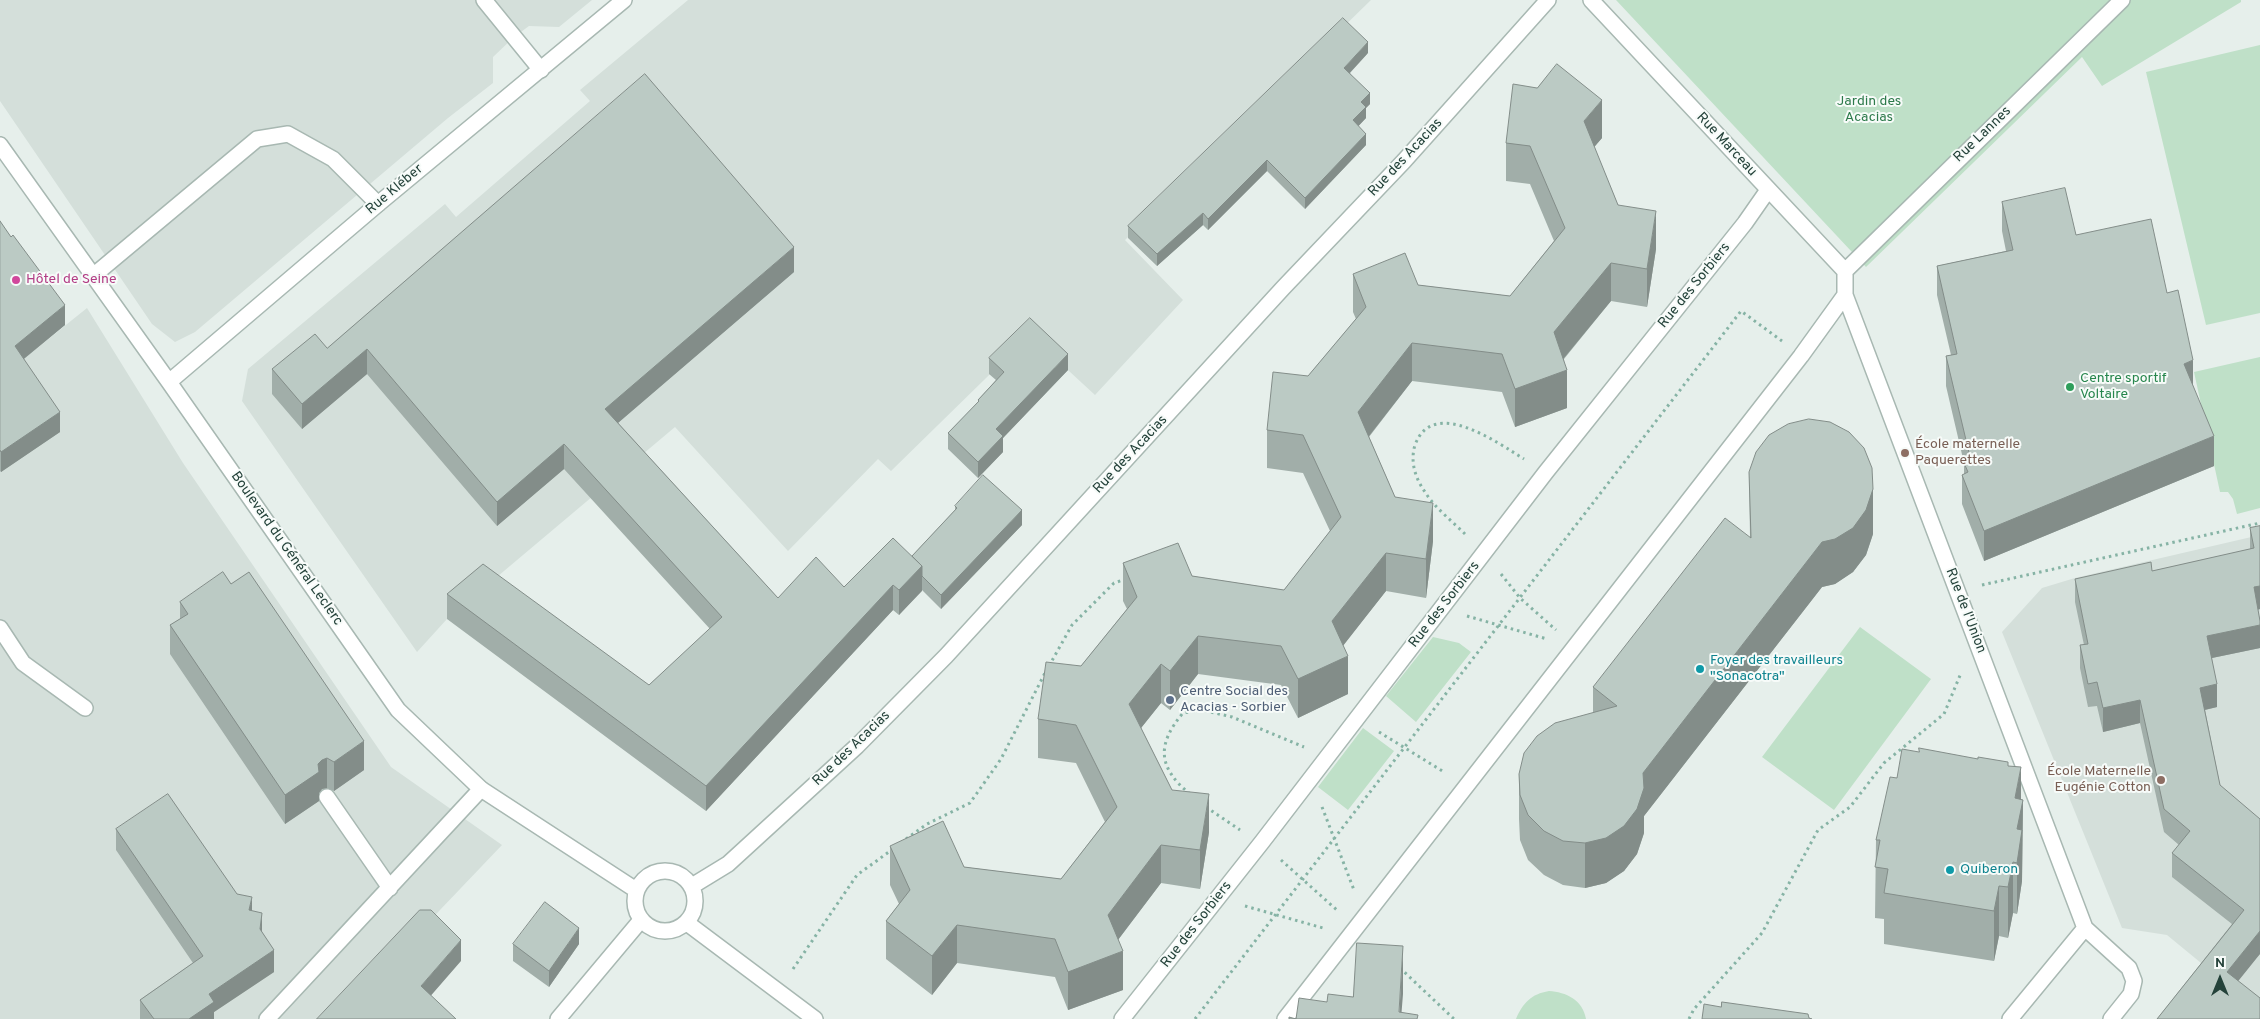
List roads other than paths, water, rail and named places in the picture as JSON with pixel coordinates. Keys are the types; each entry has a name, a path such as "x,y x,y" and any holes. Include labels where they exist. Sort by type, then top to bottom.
{"street":[{"path":"484,0 541,70"},
{"name":"Rue Kléber","path":"170,382 378,204 624,0"},
{"name":"Rue des Acacias","path":"692,886 728,864 857,746 946,656 1284,288 1404,161 1548,0"},
{"name":"Rue Marceau","path":"1591,0 1845,271"},
{"name":"Rue Lannes","path":"1845,271 2122,0"},
{"path":"93,276 257,139 288,134 333,160 378,204"},
{"name":"Boulevard du Général Leclerc","path":"0,145 170,382 398,710 481,789 636,890"},
{"name":"Rue des Sorbiers","path":"1122,1019 1328,757 1546,472 1745,223 1768,190"},
{"path":"1285,1019 1801,356 1845,295 1845,271"},
{"name":"Rue de l'Union","path":"1845,295 2084,928 2129,968 2134,981 2131,994 2111,1019"},
{"path":"0,628 23,663 85,708"},
{"path":"267,1019 481,789"},
{"path":"327,797 390,888"},
{"path":"656,871 670,871 683,876 692,886 696,906 693,915 676,930 663,932 651,928 641,920 636,911 634,900 636,890 644,878 656,871"},
{"path":"558,1019 641,920"},
{"path":"686,923 815,1019"},
{"path":"2010,1019 2084,928"}],"place":[{"name":"Hôtel de Seine","path":"16,280"},
{"name":"Centre sportif Voltaire","path":"2070,387"},
{"name":"École maternelle Paquerettes","path":"1905,453"},
{"name":"Foyer des travailleurs \"Sonacotra\"","path":"1700,669"},
{"name":"Centre Social des Acacias - Sorbier","path":"1170,700"},
{"name":"École Maternelle Eugénie Cotton","path":"2161,780"},
{"name":"Quiberon","path":"1950,870"}],"park label":[{"name":"Jardin des Acacias","path":"1869,110"}]}
